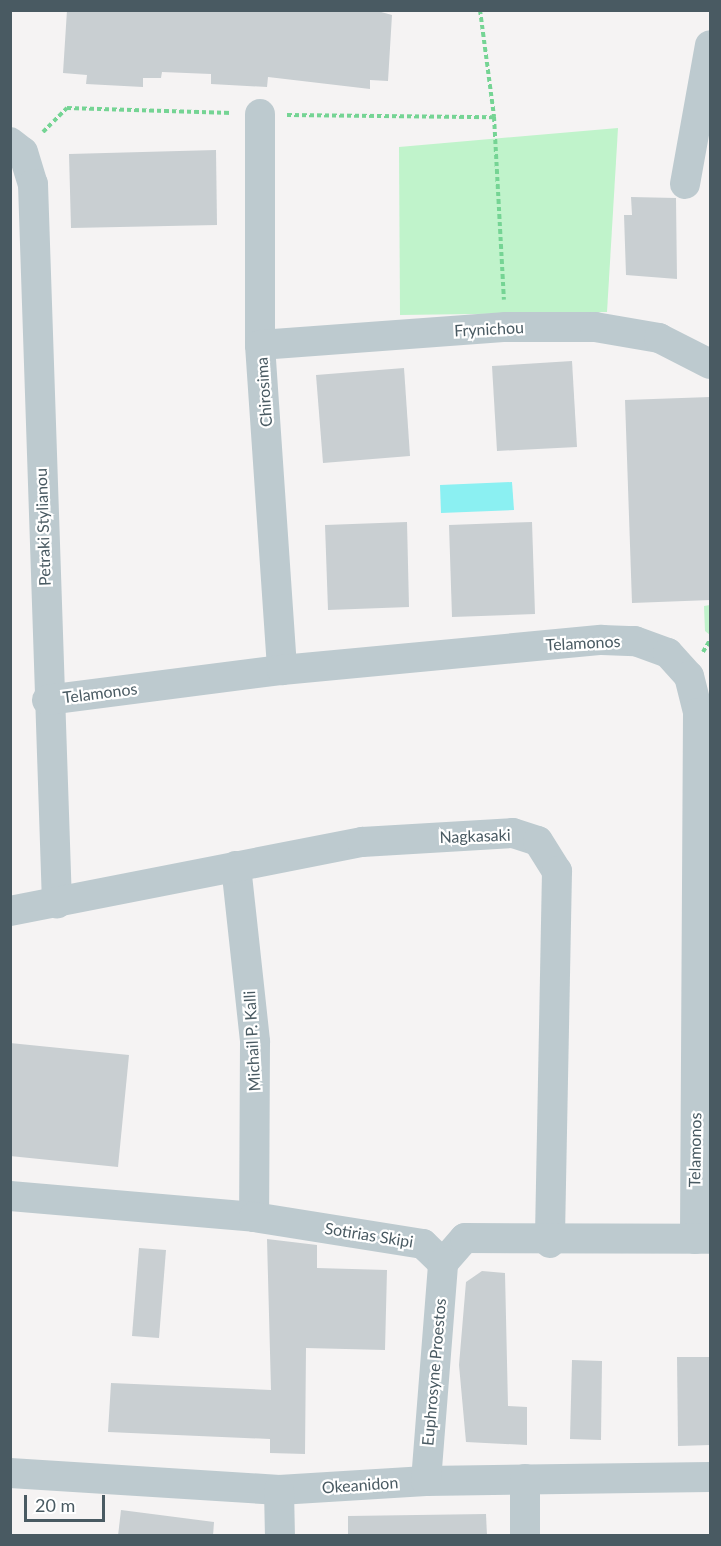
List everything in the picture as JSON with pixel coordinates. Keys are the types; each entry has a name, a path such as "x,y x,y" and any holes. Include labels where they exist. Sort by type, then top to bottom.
{"street":[{"path":"686,184 711,45"},
{"name":"Chirosima","path":"260,114 260,345 282,670"},
{"name":"Petraki Stylianou","path":"17,147 33,184 47,700 57,904"},
{"name":"Frynichou","path":"260,345 506,327 595,327 659,338 711,364"},
{"name":"Telamonos","path":"47,700 282,670 635,641 668,653 689,676 705,763 703,1239"},
{"name":"Nagkasaki","path":"10,911 57,904 362,842 513,833 538,841 557,871 550,1243"},
{"name":"Michail P. Kalli","path":"236,866 255,1042 255,1217"},
{"name":"Sotirias Skipi","path":"10,1196 255,1217 423,1244 443,1263"},
{"path":"443,1263 465,1238 550,1243 703,1239"},
{"name":"Euphrosyne Proestos","path":"426,1481 443,1263"},
{"name":"Okeanidon","path":"10,1473 279,1490 426,1481 711,1477"},
{"path":"525,1479 525,1536"},
{"path":"279,1490 280,1536"}],"path":[{"path":"480,10 494,117 506,327"}],"green space":[{"path":"618,128 607,312 400,315 399,147"},
{"path":"710,605 710,635 705,631 704,606"}],"water":[{"path":"512,482 514,510 441,513 440,485"}],"building":[{"path":"67,10 374,10 392,15 388,81 370,80 370,89 268,77 267,87 211,84 211,74 162,72 161,78 143,78 143,87 86,84 87,75 63,73"},
{"path":"216,150 217,225 71,228 69,154"},
{"path":"631,197 676,198 677,279 626,275 624,215 632,215"},
{"path":"572,361 577,447 497,451 492,366"},
{"path":"404,368 410,456 323,463 316,375"},
{"path":"710,397 711,600 632,603 625,400"},
{"path":"407,522 409,607 328,610 325,525"},
{"path":"532,522 535,614 452,617 449,525"},
{"path":"10,1043 129,1055 118,1167 10,1156"},
{"path":"267,1239 317,1245 317,1268 387,1270 385,1350 306,1348 305,1454 270,1453 270,1439 108,1432 111,1383 271,1390"},
{"path":"139,1248 166,1250 159,1338 132,1336"},
{"path":"482,1271 505,1273 508,1406 527,1407 527,1445 466,1442 459,1365 466,1282"},
{"path":"677,1357 709,1357 710,1445 678,1446"},
{"path":"572,1360 602,1361 601,1440 570,1439"},
{"path":"121,1510 214,1522 213,1536 118,1536"},
{"path":"486,1514 487,1536 348,1536 348,1516"}]}
